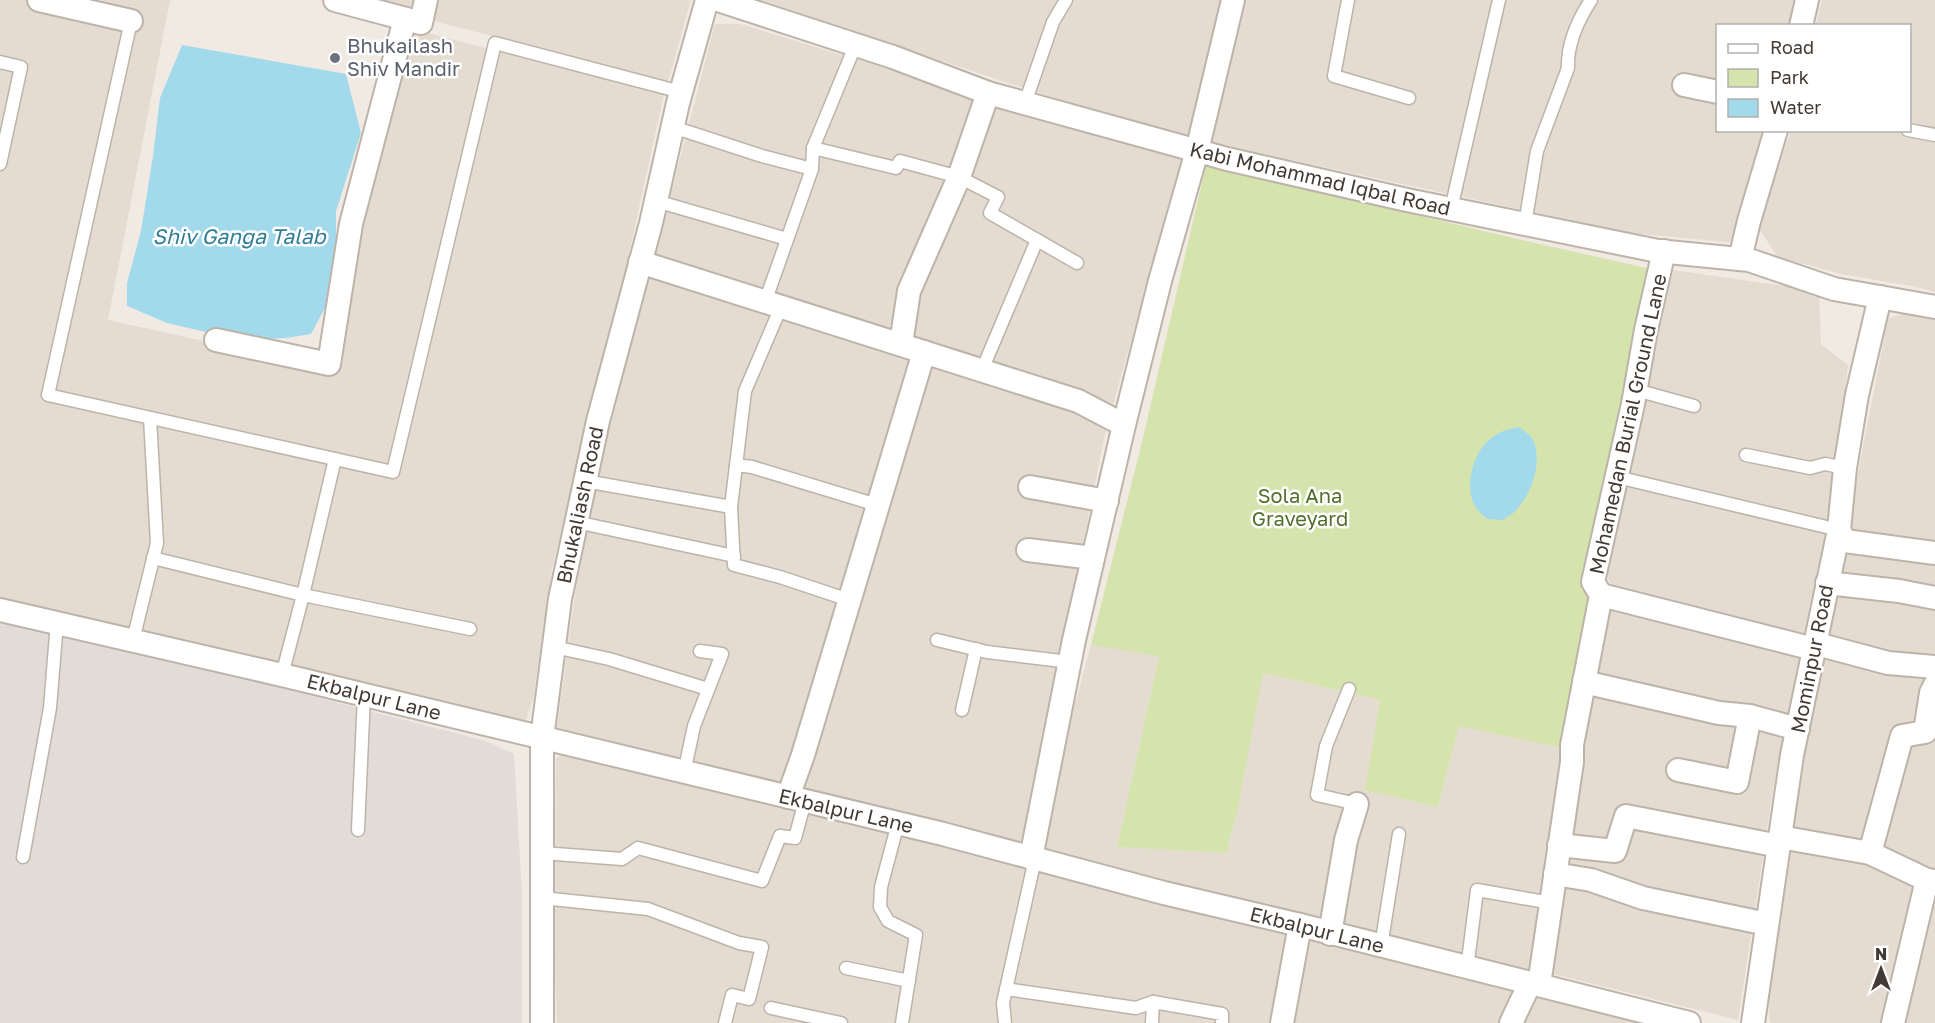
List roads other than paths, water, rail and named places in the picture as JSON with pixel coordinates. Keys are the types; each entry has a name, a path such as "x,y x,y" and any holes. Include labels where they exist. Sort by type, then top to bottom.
{"street":[{"path":"39,0 131,21"},
{"path":"335,0 421,23 426,0"},
{"name":"Bhukaliash Road","path":"542,1023 542,738 560,599 598,421 706,0"},
{"name":"Kabi Mohammad Iqbal Road","path":"718,0 893,57 988,93 1197,151 1525,224 1664,251 1749,260 1834,289 1935,307"},
{"path":"1033,858 1070,662 1124,425 1197,151 1233,0"},
{"path":"1801,24 1807,0"},
{"path":"216,340 329,364 351,224 405,19"},
{"path":"1684,85 1716,92"},
{"path":"901,344 909,291 958,177 988,93"},
{"path":"1740,259 1775,132"},
{"name":"Mohamedan Burial Ground Lane","path":"1511,1023 1534,984 1551,903 1572,762 1572,745 1601,595 1593,582 1664,251"},
{"path":"640,262 1078,401 1124,425"},
{"name":"Mominpur Road","path":"1753,1023 1798,729 1839,530 1845,468 1857,395 1880,297"},
{"path":"796,799 802,755 924,352"},
{"path":"1030,487 1107,501"},
{"path":"1839,530 1845,542 1935,553"},
{"path":"1028,550 1093,558"},
{"path":"1827,583 1899,591 1935,598"},
{"path":"1601,595 1888,663 1935,666"},
{"name":"Ekbalpur Lane","path":"0,610 282,675 898,823 1164,893 1689,1023"},
{"path":"1584,682 1719,713 1750,716 1798,729"},
{"path":"1870,854 1902,736 1924,732 1931,693 1935,685"},
{"path":"1678,770 1737,782 1750,716"},
{"path":"1330,934 1346,840 1357,804"},
{"path":"1559,845 1615,851 1626,816 1780,842 1870,854 1931,881 1893,1023"},
{"path":"1555,874 1592,880 1661,902 1767,924"},
{"path":"1282,1023 1300,925"}],"lane":[{"path":"1025,103 1053,22 1065,0"},
{"path":"1348,0 1334,76 1409,98"},
{"path":"1451,209 1499,0"},
{"path":"1525,224 1537,152 1568,68 1568,57 1578,22 1591,0"},
{"path":"131,21 48,395 393,472 495,43 681,92"},
{"path":"849,600 780,577 734,565 731,507 745,391 773,304 787,239 812,169 813,148 855,46"},
{"path":"0,62 21,67 0,164"},
{"path":"673,127 762,156 812,169"},
{"path":"1911,131 1935,135"},
{"path":"813,148 896,168 900,161 958,177 998,197 990,213 1077,264"},
{"path":"656,201 787,239"},
{"path":"981,370 1037,240"},
{"path":"1636,390 1694,406"},
{"path":"133,640 157,543 150,418"},
{"path":"1746,455 1810,468 1825,464 1845,468"},
{"path":"282,675 335,459"},
{"path":"736,465 752,467 878,505"},
{"path":"1617,477 1839,530"},
{"path":"585,481 731,507"},
{"path":"576,522 734,556"},
{"path":"153,558 303,595 470,629"},
{"path":"23,857 50,708 57,622"},
{"path":"937,640 987,652 1070,662"},
{"path":"554,647 609,658 708,689"},
{"path":"962,710 976,649"},
{"path":"684,772 694,726 722,654 700,651"},
{"path":"1349,689 1326,746 1317,795 1357,804"},
{"path":"358,830 364,695"},
{"path":"542,854 622,858 638,848 762,881 780,836 795,838 796,799"},
{"path":"898,823 881,887 880,907 888,921 916,935 903,1023"},
{"path":"1381,946 1399,834"},
{"path":"1005,1023 1003,1003 1033,858"},
{"path":"1467,969 1477,890 1551,903"},
{"path":"542,898 648,909 739,943 762,947 749,999 732,995 725,1023"},
{"path":"846,968 909,981"},
{"path":"1006,989 1136,1008 1153,1002 1222,1014 1222,1023"},
{"path":"1152,1023 1153,1002"},
{"path":"771,1008 841,1023"}],"water":[{"name":"Shiv Ganga Talab","path":"182,45 346,74 361,133 336,211 336,248 326,306 311,334 286,338 241,340 167,323 127,306 127,283 141,231 160,98"},
{"path":"1519,427 1531,436 1536,448 1536,467 1532,485 1528,494 1511,515 1503,520 1487,519 1477,509 1471,493 1471,473 1474,463 1483,446 1492,437 1503,431"}],"place":[{"name":"Bhukailash Shiv Mandir","path":"335,58"}],"park label":[{"name":"Sola Ana Graveyard","path":"1300,508"}]}
